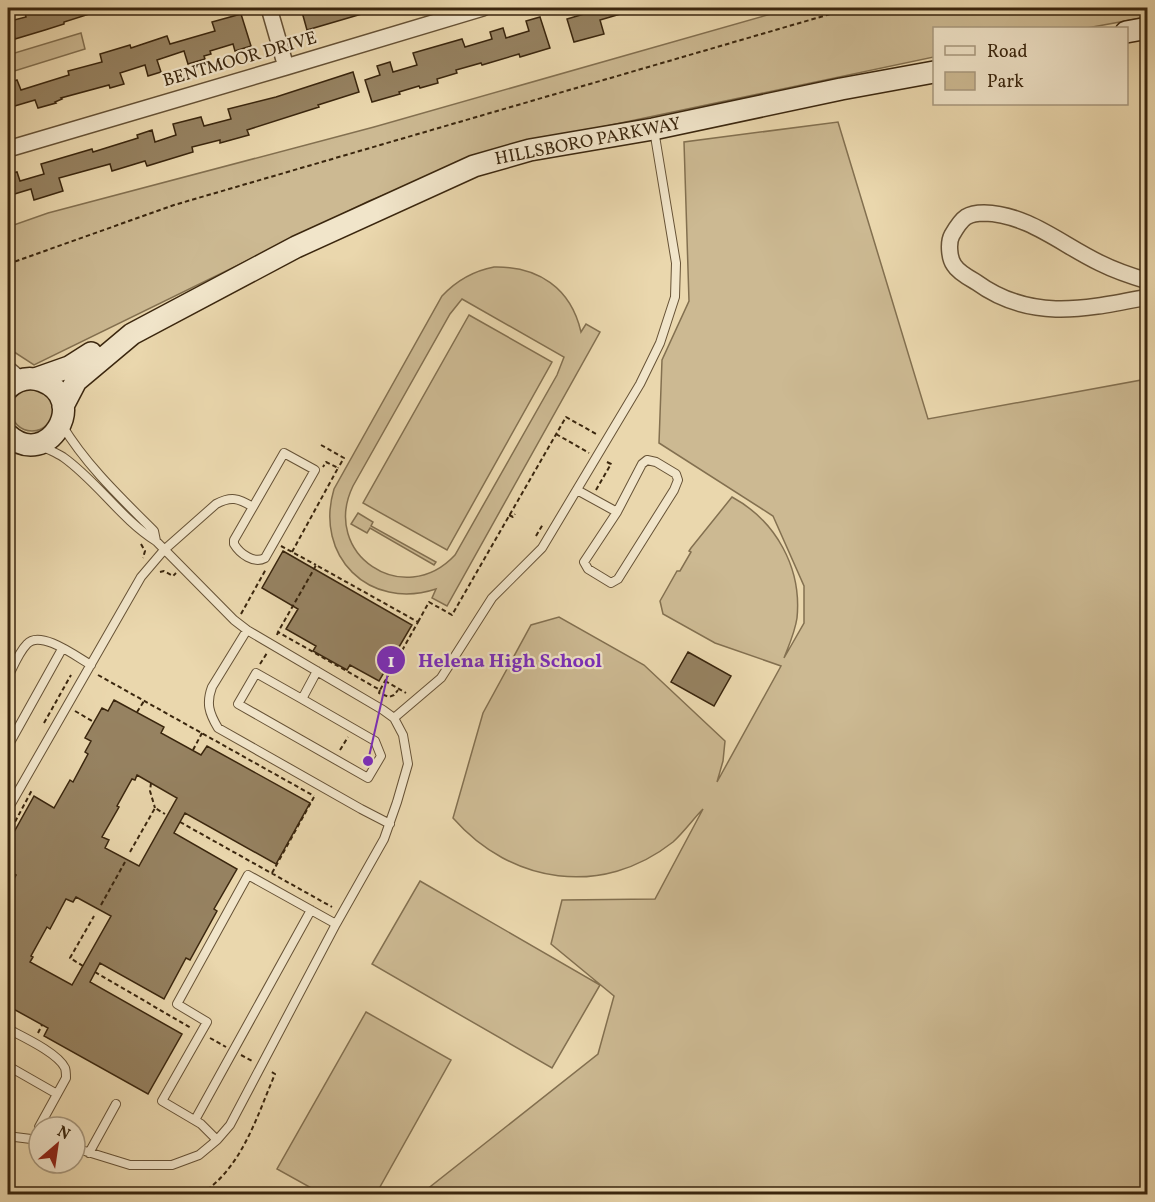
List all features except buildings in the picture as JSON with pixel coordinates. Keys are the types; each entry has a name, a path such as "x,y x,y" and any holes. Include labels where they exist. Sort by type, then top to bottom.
{"street":[{"path":"269,8 286,67"},
{"name":"BENTMOOR DRIVE","path":"8,149 483,8"},
{"path":"1128,33 1148,28"},
{"name":"HILLSBORO PARKWAY","path":"19,443 48,440 56,433 76,381 132,334 296,247 474,166 530,150 653,129 841,89 933,72"},
{"path":"1148,281 1100,263 1046,232 1014,218 997,214 979,213 968,216 958,225 950,239 950,252 954,266 981,286 1012,302 1051,310 1074,309 1148,297"},
{"name":"HILLSBORO PARKWAY","path":"18,379 69,367 116,337 132,334"},
{"path":"18,379 45,382 54,388 60,396 62,415"}],"lane":[{"path":"394,718 441,678 492,598 542,548 640,384 660,343 675,297 676,263 653,129"},
{"path":"62,415 75,446 154,531 156,541"},
{"path":"19,443 63,457 145,534 156,541 234,620 247,630 394,718 403,735 408,764 384,839 336,924 230,1125 199,1155 172,1165 130,1165 87,1152"},
{"path":"63,457 75,446"},
{"path":"284,453 315,470 265,558 260,561 237,549 234,544 234,540 253,507 284,453"},
{"path":"647,460 656,462 676,474 678,480 674,489 618,579 611,583 588,569 584,562 617,512 642,464 647,460"},
{"path":"577,490 617,512"},
{"path":"8,809 141,577 164,550 216,504 234,499 242,500 253,507"},
{"path":"247,630 212,687 209,696 210,715 218,728 390,824"},
{"path":"8,677 28,642 35,639 46,639 91,665"},
{"path":"8,746 62,649"},
{"path":"302,699 317,671"},
{"path":"256,673 302,699 375,741 381,756 368,778 238,704 256,673"},
{"path":"217,1140 201,1124 162,1101 207,1022 177,1004 248,875 336,924"},
{"path":"195,1120 311,910"},
{"path":"8,1029 54,1055 66,1070 66,1078 46,1115"},
{"path":"8,1066 57,1094"},
{"path":"90,1153 116,1104"},
{"path":"8,1139 15,1137 27,1139"}],"path":[{"path":"8,264 174,205 851,8"},
{"path":"398,689 394,695 389,697 378,693 429,602 452,615 566,417 606,440"},
{"path":"556,434 610,464 592,498"},
{"path":"291,552 344,458 321,445"},
{"path":"326,462 338,468"},
{"path":"509,515 513,517 515,514"},
{"path":"141,543 145,551 142,559"},
{"path":"279,545 418,622"},
{"path":"276,637 316,565"},
{"path":"279,632 380,690"},
{"path":"95,673 314,796"},
{"path":"374,692 376,687"},
{"path":"137,712 144,700"},
{"path":"193,750 202,733"},
{"path":"152,783 150,791 155,808 165,814"},
{"path":"8,835 14,828 30,794"},
{"path":"130,852 155,808"},
{"path":"180,822 343,913"},
{"path":"8,824 14,828"},
{"path":"101,905 125,862"},
{"path":"83,966 70,958 94,916"},
{"path":"95,972 275,1074 249,1134 233,1164 227,1173 201,1194"}],"green space":[{"path":"792,8 1147,8 1147,17 1092,27 933,27 933,57 502,148 369,201 34,365 8,348 8,227 48,213 374,127"},
{"path":"81,33 85,49 8,73 8,55"},
{"path":"838,122 928,419 1147,379 1147,1194 421,1194 598,1054 614,996 551,944 562,900 655,899 703,809 673,842 646,860 617,871 587,876 558,876 529,869 502,857 476,840 453,818 483,713 531,625 559,617 644,665 725,741 723,761 717,782 781,666 715,643 663,614 660,601 677,571 680,571 691,548 732,497 761,519 783,548 790,564 795,581 797,618 784,658 804,623 804,586 773,516 659,443 662,360 689,301 684,142"},
{"path":"510,268 538,276 561,292 576,317 581,332 586,324 600,332 447,606 432,598 436,589 412,594 389,592 369,585 352,572 340,556 332,536 330,513 334,489 442,296 466,277 486,269","holes":["462,299 564,357 557,375 455,555 435,571 413,577 392,575 372,567 357,552 348,533 346,511 353,486 450,314"]},
{"path":"469,315 552,362 447,550 363,503"},
{"path":"32,389 46,396 53,410 46,424 32,431 18,424 11,410 18,396"},
{"path":"358,513 373,522 371,526 436,562 434,565 370,528 367,533 351,524"},
{"path":"420,881 600,985 552,1068 372,964"},
{"path":"366,1012 451,1060 376,1194 322,1194 277,1169"}],"place":[{"name":"Helena High School","path":"368,761"}]}
